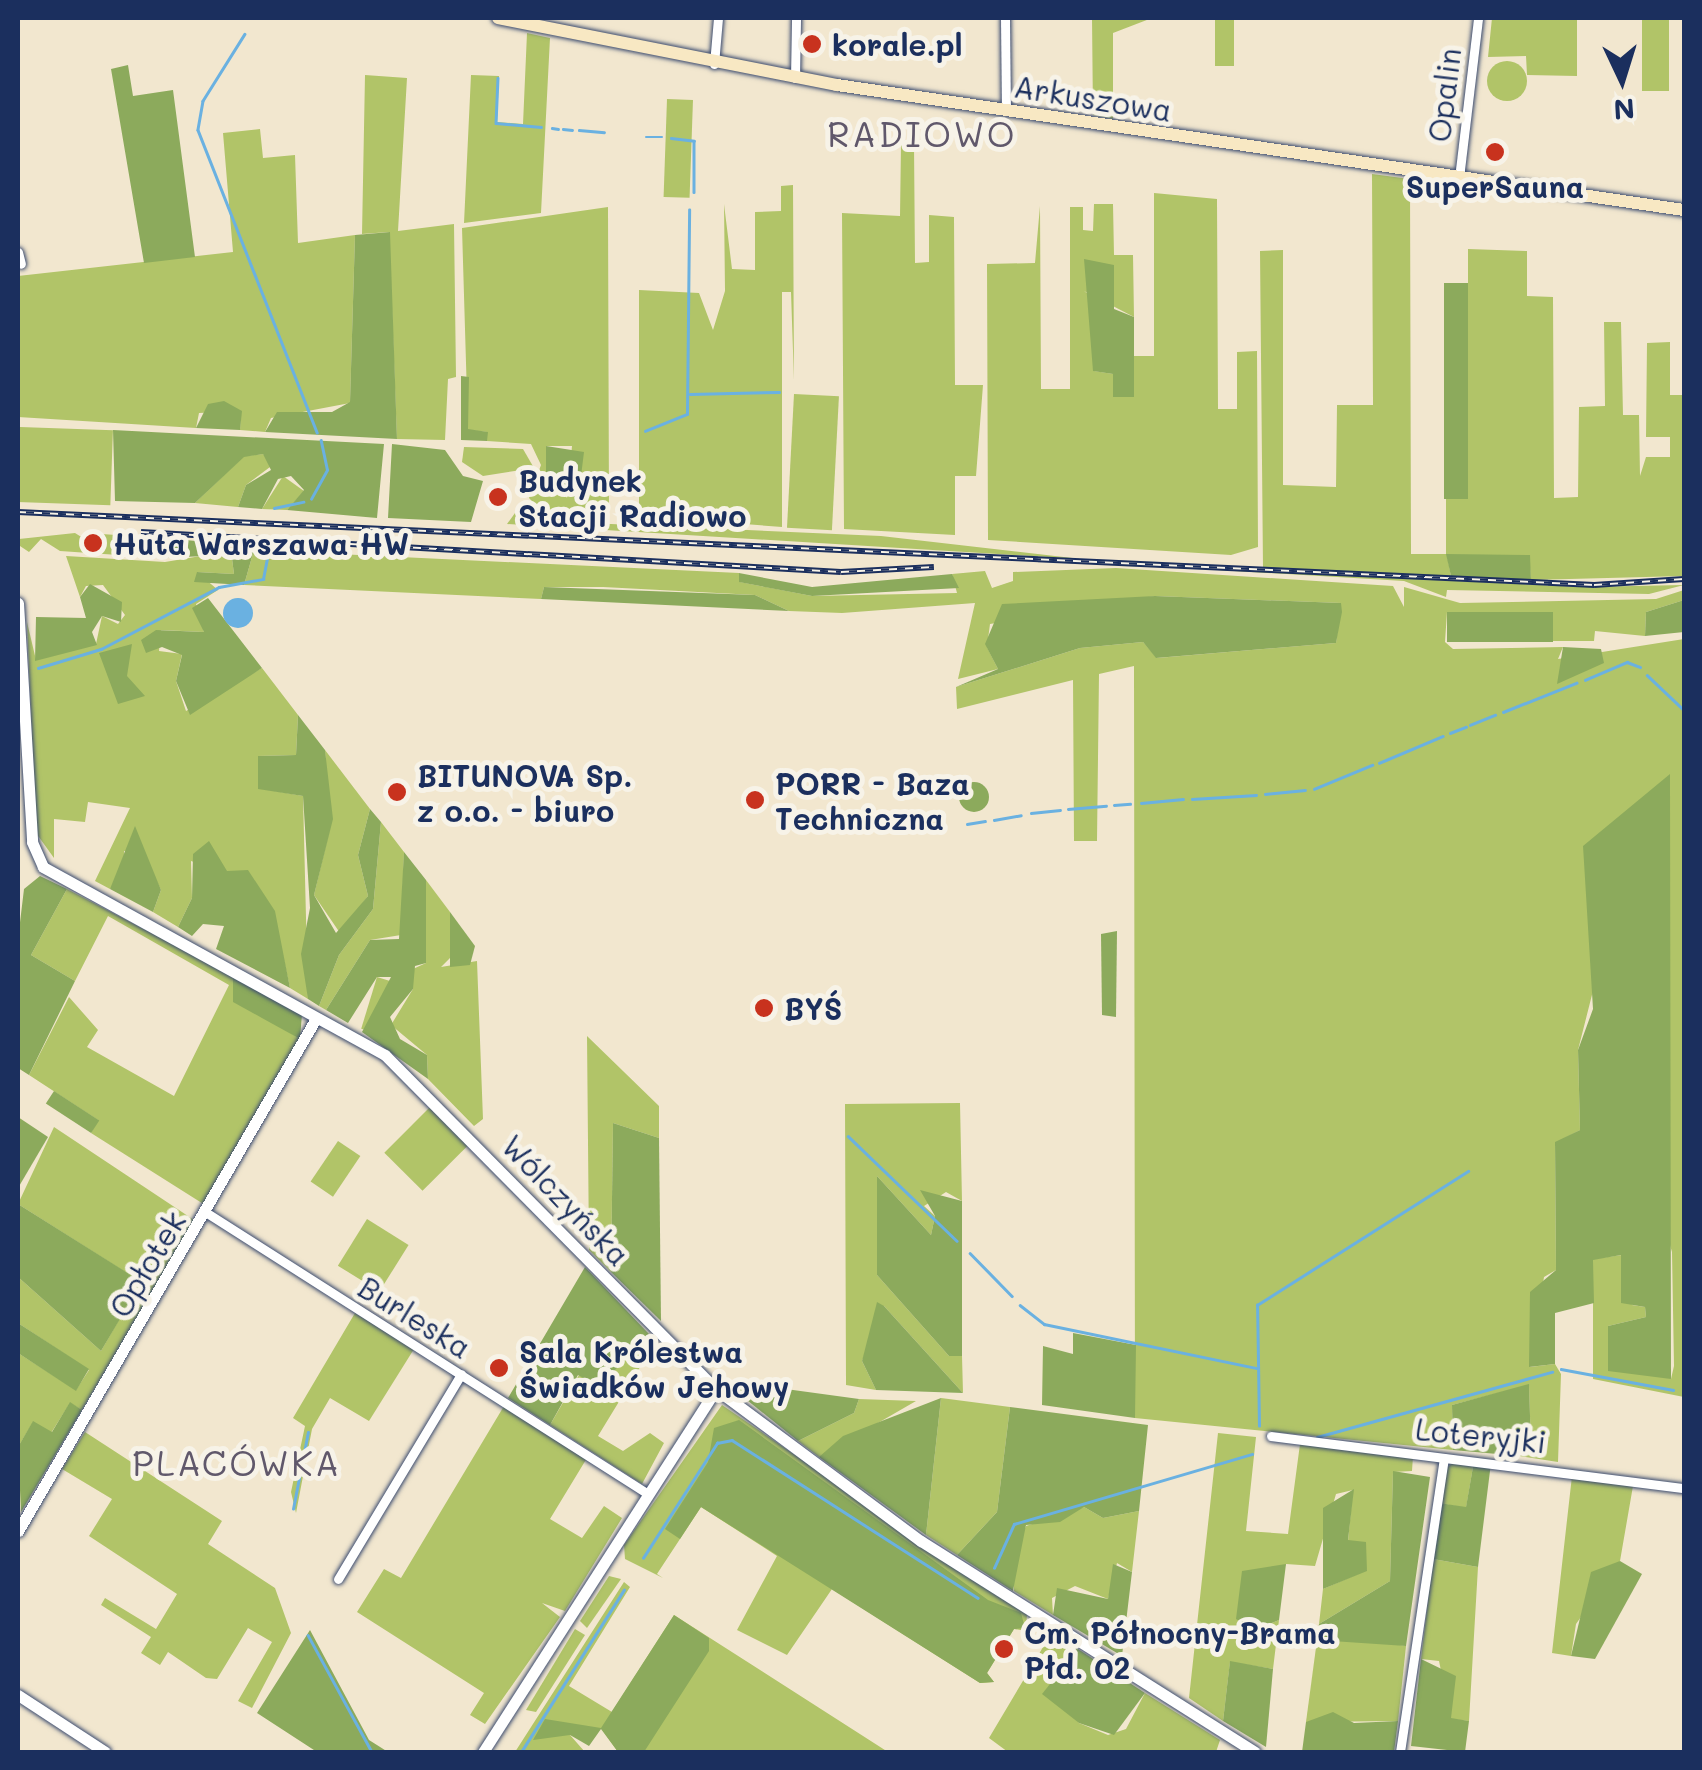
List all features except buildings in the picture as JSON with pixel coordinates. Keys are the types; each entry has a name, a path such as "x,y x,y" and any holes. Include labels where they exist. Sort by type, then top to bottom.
{"main road":[{"name":"Arkuszowa","path":"498,18 796,78 1684,210"}],"street":[{"path":"714,64 718,18"},
{"path":"796,18 796,78"},
{"path":"1005,18 1006,110"},
{"name":"Opalin","path":"1460,178 1478,18"},
{"path":"18,252 21,264"},
{"name":"Wólczyńska","path":"18,604 36,860 408,1073 716,1389 921,1541 1255,1752"},
{"name":"Opłotek","path":"18,1531 207,1214 315,1020"},
{"name":"Burleska","path":"207,1214 648,1494"},
{"path":"338,1579 461,1374"},
{"path":"483,1752 716,1389"},
{"name":"Loteryjki","path":"1271,1436 1444,1458 1485,1456 1684,1488"},
{"path":"1400,1752 1444,1458"},
{"path":"18,1695 106,1752"}],"green space":[{"path":"1092,18 1152,18 1113,33 1113,119 1093,115"},
{"path":"1215,18 1234,18 1234,66 1215,66"},
{"path":"1492,18 1577,18 1577,76 1527,75 1526,56 1488,57"},
{"path":"1642,18 1669,18 1669,91 1642,91"},
{"path":"527,33 550,38 541,213 464,223 471,75 499,76 497,122 523,124"},
{"path":"1507,61 1521,67 1527,81 1521,95 1507,101 1493,95 1487,81 1493,67"},
{"path":"128,65 133,96 173,90 195,257 144,263 111,69"},
{"path":"365,75 407,78 398,231 454,224 456,377 448,379 445,440 397,439 389,232 362,234"},
{"path":"667,99 693,100 690,198 664,197"},
{"path":"260,129 263,158 295,155 298,243 355,235 350,403 271,418 265,432 240,430 241,411 199,413 196,428 18,417 18,276 233,252 223,133"},
{"path":"901,144 914,144 915,263 929,262 929,215 954,217 955,385 983,385 976,476 955,476 955,535 844,529 842,213 900,216"},
{"path":"1372,174 1410,179 1411,554 1446,554 1446,499 1468,499 1468,249 1527,251 1527,296 1553,297 1554,498 1578,497 1579,407 1605,406 1604,322 1621,322 1623,415 1639,415 1640,476 1646,457 1670,457 1670,437 1646,437 1647,343 1670,342 1670,395 1684,395 1684,576 1531,580 1529,555 1447,555 1451,576 1263,568 1260,251 1283,250 1283,485 1336,487 1337,405 1373,405"},
{"path":"793,185 794,381 791,292 782,292 782,527 639,516 639,290 699,293 713,330 725,291 724,204 732,269 755,270 755,212 781,211 781,186"},
{"path":"1154,193 1217,199 1218,409 1237,409 1237,352 1257,351 1258,547 1231,555 988,540 987,264 1035,263 1040,206 1041,389 1070,389 1070,207 1083,207 1083,230 1093,231 1094,204 1113,204 1114,255 1133,255 1134,317 1084,291 1094,298 1094,371 1113,374 1133,397 1134,356 1154,356"},
{"path":"608,207 609,515 546,516 529,498 541,465 531,444 487,441 487,432 468,430 462,228","holes":["546,446 572,446 567,498 552,472"]},
{"path":"390,232 397,439 265,432 277,412 332,412 350,402 355,235"},
{"path":"1084,259 1114,265 1114,309 1134,317 1134,397 1113,397 1113,374 1093,371"},
{"path":"1444,283 1468,283 1468,499 1444,499"},
{"path":"461,376 469,377 468,429 488,432 487,441 461,440"},
{"path":"794,394 839,396 832,530 787,528"},
{"path":"224,401 242,411 240,430 196,428 208,404"},
{"path":"20,427 113,430 110,505 18,502"},
{"path":"113,430 384,444 377,518 287,510 304,490 291,476 278,479 262,509 238,507 246,485 271,470 263,454 244,457 195,503 115,501"},
{"path":"392,444 445,450 463,476 483,481 471,522 388,518"},
{"path":"546,446 584,452 578,500 546,472"},
{"path":"464,447 523,449 534,468 483,476 462,462"},
{"path":"263,454 274,464 246,485 238,507 195,503 244,456"},
{"path":"283,476 304,491 287,510 262,509"},
{"path":"523,502 543,521 881,536 1081,559 507,524"},
{"path":"75,533 99,548 101,534 164,538 162,558 60,551 41,539 29,552 20,546 19,539"},
{"path":"164,538 216,546 205,556 162,558"},
{"path":"254,550 739,573 740,582 812,596 957,593 952,574 985,571 992,588 1013,581 1013,572 1116,568 1393,586 1404,607 1404,587 1460,603 1656,599 1684,590 1684,600 1646,612 1645,636 1595,631 1594,641 1552,641 1552,612 1447,612 1445,642 1453,649 1563,647 1558,659 1684,639 1684,1397 1593,1379 1593,1259 1622,1255 1632,1305 1645,1307 1646,1317 1608,1326 1671,1379 1674,1366 1672,1252 1595,983 1578,1050 1580,1130 1555,1143 1556,1270 1544,1277 1530,1367 1555,1364 1561,1374 1558,1462 1519,1456 1531,1447 1529,1385 1452,1405 1453,1450 1135,1418 1134,666 1099,674 1097,841 1074,841 1073,680 957,709 956,687 1080,648 1143,642 1157,658 1336,643 1341,603 1155,596 990,624 987,647 998,669 958,679 975,603 842,613 789,611 755,595 603,587 544,587 541,599 244,585"},
{"path":"254,550 244,585 194,582 197,572 234,574 231,551"},
{"path":"231,551 234,574 197,572 218,590 196,604 204,632 161,630 159,651 182,654 176,681 186,711 262,668 298,715 296,755 258,756 258,788 303,796 308,999 290,988 274,915 256,884 191,861 192,898 178,927 153,912 161,890 142,851 124,851 126,868 110,889 95,881 130,808 88,802 85,822 54,819 54,858 36,833 27,622 36,660 96,644 102,616 118,624 125,615 103,585 86,586 80,597 66,556 165,562"},
{"path":"1446,554 1530,555 1531,580 1451,576"},
{"path":"1167,567 1581,587 1684,585 1649,594 1447,590 1446,597 1404,581"},
{"path":"739,573 812,587 952,574 959,588 812,596 739,582"},
{"path":"90,584 122,602 121,622 102,616 92,632 97,645 35,661 36,617 86,618 80,597"},
{"path":"544,587 755,595 789,611 541,599"},
{"path":"1155,596 1341,603 1342,612 1336,643 1156,658 1143,642 1080,648 956,687 998,669 985,644 1002,604"},
{"path":"208,598 262,668 190,715 176,681 182,655 162,647 146,653 141,640 156,630 204,632 192,608"},
{"path":"1684,600 1684,632 1645,636 1646,612"},
{"path":"1447,612 1553,612 1553,642 1447,642"},
{"path":"132,644 127,676 145,696 118,704 99,653"},
{"path":"1563,647 1601,649 1604,663 1557,684"},
{"path":"298,715 325,750 333,819 314,895 336,933 368,896 358,855 370,809 381,822 373,909 339,955 319,1006 308,999 301,954 310,908 303,796 258,789 258,756 296,755"},
{"path":"325,750 370,809 358,855 368,896 340,933 314,895 330,828"},
{"path":"1670,774 1671,1379 1608,1371 1608,1326 1646,1317 1645,1307 1621,1303 1621,1255 1593,1260 1594,1303 1555,1313 1555,1364 1529,1367 1530,1292 1556,1270 1555,1142 1580,1130 1578,1050 1593,1009 1583,846"},
{"path":"974,782 988,791 989,797 980,811 974,812 960,803 959,797 968,783"},
{"path":"381,822 404,852 401,935 370,940 326,1010 319,1006 339,955 373,909"},
{"path":"135,826 161,890 153,912 110,889"},
{"path":"209,841 227,871 248,870 275,911 290,988 216,949 224,926 203,924 192,936 178,927 192,898 193,854"},
{"path":"404,852 426,880 426,963 415,966 413,989 390,1017 400,1039 427,1055 428,1079 362,1032 391,977 377,977 348,1023 326,1010 370,940 399,939"},
{"path":"40,876 67,889 31,955 75,981 29,1075 18,1068 18,939 24,889"},
{"path":"426,880 450,912 450,958 441,967 477,961 483,1119 474,1126 428,1079 427,1055 391,1025 413,989 413,969 426,963"},
{"path":"67,889 233,976 244,1004 300,1039 205,1205 91,1133 98,1120 29,1075 69,997 98,1030 87,1047 174,1096 229,985 108,916 75,981 31,955"},
{"path":"450,912 475,946 470,965 450,967"},
{"path":"1117,931 1116,1017 1102,1015 1101,934"},
{"path":"233,976 302,1014 300,1039 233,1002"},
{"path":"377,977 393,982 377,1034 361,1029"},
{"path":"587,1036 659,1106 659,1138 613,1123 611,1272 589,1250"},
{"path":"54,1091 99,1120 91,1133 46,1104"},
{"path":"960,1103 962,1201 946,1192 924,1206 935,1216 931,1235 877,1176 877,1275 949,1356 962,1356 963,1393 884,1306 862,1361 876,1390 846,1385 845,1104"},
{"path":"431,1106 469,1144 423,1191 384,1153"},
{"path":"18,1117 48,1137 18,1188"},
{"path":"613,1123 659,1138 661,1321 611,1272"},
{"path":"54,1127 194,1220 82,1410 70,1403 51,1433 33,1422 18,1447 18,1353 76,1390 89,1370 18,1323 18,1277 101,1351 141,1282 18,1204"},
{"path":"338,1141 360,1156 333,1197 311,1182"},
{"path":"877,1176 931,1235 935,1216 920,1190 962,1201 962,1356 949,1356 877,1275"},
{"path":"18,1204 142,1282 101,1351 18,1277"},
{"path":"367,1219 409,1245 379,1292 338,1266"},
{"path":"585,1267 649,1334 599,1387 578,1375 550,1425 508,1398"},
{"path":"877,1302 963,1393 876,1390 862,1361"},
{"path":"355,1313 414,1349 369,1421 330,1398 312,1429 296,1513 291,1492 305,1426 293,1418"},
{"path":"18,1323 89,1369 76,1391 18,1353"},
{"path":"1073,1333 1136,1345 1135,1418 1042,1405 1043,1346 1073,1354"},
{"path":"649,1334 656,1341 598,1436 623,1451 650,1433 664,1443 642,1484 550,1425 579,1375 599,1386"},
{"path":"727,1384 859,1399 854,1413 798,1441"},
{"path":"1529,1384 1531,1447 1519,1456 1453,1450 1452,1405"},
{"path":"941,1398 1010,1407 997,1512 957,1555 926,1535"},
{"path":"941,1398 926,1535 819,1457 843,1436"},
{"path":"859,1399 916,1401 819,1457 798,1441 854,1413"},
{"path":"70,1402 82,1410 21,1512 18,1447 33,1421 52,1432"},
{"path":"722,1405 1027,1614 1026,1631 1014,1629 987,1673 994,1682 980,1683 832,1589 787,1655 737,1630 777,1556 701,1507 657,1574 663,1578 625,1559 624,1545"},
{"path":"504,1406 587,1458 550,1519 582,1538 604,1506 622,1518 565,1611 542,1603 560,1617 485,1724 470,1715 484,1693 357,1612 384,1569 401,1578"},
{"path":"1010,1407 1148,1425 1139,1511 1103,1518 1084,1507 1060,1522 1026,1525 1013,1591 957,1555 997,1512"},
{"path":"739,1420 988,1600 1021,1613 1025,1628 1014,1629 987,1673 994,1682 980,1683 701,1507 680,1539 665,1529 708,1462 714,1428"},
{"path":"85,1432 222,1521 208,1544 275,1588 291,1633 252,1708 238,1701 272,1642 248,1628 217,1679 206,1678 168,1652 160,1665 141,1653 151,1637 101,1605 105,1598 156,1629 177,1594 89,1536 112,1499 62,1469"},
{"path":"1218,1433 1256,1437 1246,1531 1288,1534 1300,1444 1413,1456 1412,1471 1393,1472 1390,1581 1319,1624 1323,1589 1367,1570 1348,1541 1353,1490 1336,1494 1315,1566 1286,1564 1255,1630 1279,1620 1273,1669 1230,1662 1223,1721 1189,1698"},
{"path":"1454,1461 1474,1461 1466,1508 1439,1503 1443,1472"},
{"path":"1474,1461 1491,1463 1478,1567 1433,1559 1439,1503 1466,1507"},
{"path":"1393,1471 1430,1477 1406,1646 1317,1640 1319,1624 1390,1581"},
{"path":"1572,1476 1633,1486 1620,1561 1576,1624 1571,1656 1552,1653"},
{"path":"1354,1489 1348,1540 1366,1542 1367,1571 1323,1589 1323,1508"},
{"path":"1084,1507 1103,1518 1139,1511 1132,1572 1117,1563 1108,1599 1075,1586 1052,1598 1053,1615 1014,1591 1014,1552 1026,1526"},
{"path":"1433,1559 1478,1567 1469,1721 1451,1719 1439,1661 1421,1659"},
{"path":"1620,1561 1642,1574 1595,1659 1571,1656 1591,1572"},
{"path":"1113,1564 1132,1572 1122,1656 1053,1615 1057,1588 1108,1599"},
{"path":"1286,1564 1279,1620 1255,1630 1236,1619 1242,1571"},
{"path":"609,1576 621,1579 587,1628 580,1621"},
{"path":"624,1582 630,1587 569,1686 612,1712 674,1615 888,1752 618,1752 601,1728 570,1735 585,1752 515,1752"},
{"path":"674,1615 709,1638 709,1651 644,1752 618,1752 601,1729 589,1746 570,1735 533,1740 545,1719 601,1728"},
{"path":"575,1629 585,1635 536,1712 526,1710"},
{"path":"310,1630 369,1740 388,1752 317,1752 257,1713"},
{"path":"1052,1632 1078,1649 1052,1682 1079,1723 1108,1735 1126,1729 1145,1693 1220,1740 1216,1752 1008,1752 989,1738"},
{"path":"1347,1637 1406,1646 1398,1721 1306,1722 1317,1640"},
{"path":"1078,1649 1145,1693 1114,1735 1079,1723 1042,1694"},
{"path":"1421,1659 1456,1676 1451,1718 1469,1721 1465,1752 1411,1746"},
{"path":"1230,1661 1273,1669 1266,1747 1223,1721"},
{"path":"1333,1712 1354,1723 1398,1721 1394,1752 1302,1752 1306,1722"}],"water":[{"path":"238,598 249,602 253,613 249,624 238,628 227,624 223,613 227,602"}],"waterway":[{"path":"245,34 203,101 198,130 317,432"},
{"path":"498,78 496,123 541,127"},
{"path":"552,128 558,129"},
{"path":"563,129 572,130"},
{"path":"579,130 604,132"},
{"path":"646,137 662,137"},
{"path":"671,138 694,141 694,192"},
{"path":"645,431 687,414 689,210"},
{"path":"690,394 779,392"},
{"path":"311,499 327,470 321,441"},
{"path":"274,508 303,502"},
{"path":"38,668 101,649 219,587 263,579 267,558"},
{"path":"1585,680 1627,662 1640,667"},
{"path":"1647,675 1684,710"},
{"path":"1503,712 1576,683"},
{"path":"1470,725 1495,715"},
{"path":"1450,733 1466,727"},
{"path":"1379,763 1443,736"},
{"path":"1314,789 1372,765"},
{"path":"1265,794 1305,790"},
{"path":"1192,799 1256,795"},
{"path":"1141,803 1183,799"},
{"path":"1114,805 1130,804"},
{"path":"1068,809 1106,806"},
{"path":"1031,813 1060,810"},
{"path":"994,820 1021,815"},
{"path":"967,824 985,821"},
{"path":"848,1136 957,1241"},
{"path":"1259,1426 1257,1305 1468,1171"},
{"path":"970,1253 1012,1296"},
{"path":"1020,1305 1044,1324 1257,1368"},
{"path":"1561,1369 1673,1390"},
{"path":"1317,1437 1552,1372"},
{"path":"293,1509 308,1432"},
{"path":"643,1558 717,1443 732,1440 978,1598"},
{"path":"994,1568 1014,1524 1252,1454"},
{"path":"521,1752 624,1590"},
{"path":"308,1635 372,1752"}],"railway":[{"path":"18,512 1594,585 1684,579"},
{"path":"141,532 841,572 934,567"}],"place":[{"name":"korale.pl","path":"812,44"},
{"name":"SuperSauna","path":"1495,152"},
{"name":"Budynek Stacji Radiowo","path":"498,497"},
{"name":"Huta Warszawa HW","path":"93,543"},
{"name":"BITUNOVA Sp. z o.o. - biuro","path":"397,792"},
{"name":"PORR - Baza Techniczna","path":"755,800"},
{"name":"BYŚ","path":"764,1008"},
{"name":"Sala Królestwa Świadków Jehowy","path":"499,1368"},
{"name":"Cm. Północny-Brama Płd. 02","path":"1004,1649"}],"district":[{"name":"RADIOWO","path":"922,133"},
{"name":"PLACÓWKA","path":"237,1462"}]}
